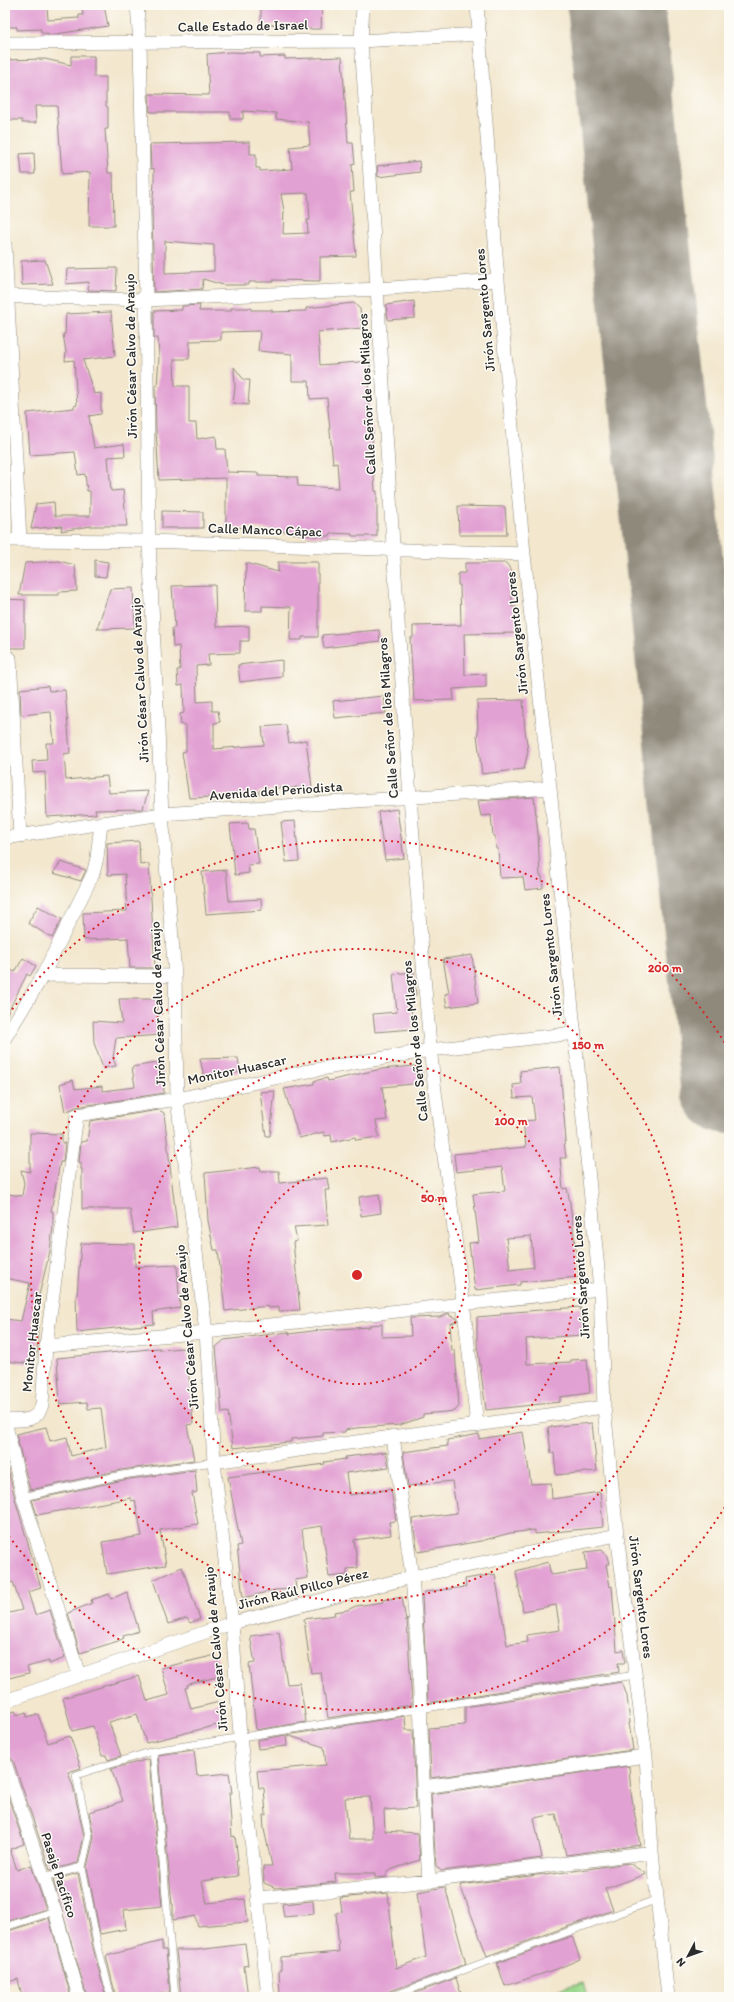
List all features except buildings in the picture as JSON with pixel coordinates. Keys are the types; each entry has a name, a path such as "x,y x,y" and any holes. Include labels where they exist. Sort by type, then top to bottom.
{"street":[{"name":"Jirón César Calvo de Araujo","path":"137,5 140,43 146,300 149,541 162,814 175,976 177,1100 206,1332 214,1462 232,1623 240,1736 268,1997"},
{"name":"Calle Señor de los Milagros","path":"363,5 361,41 378,289 392,551 409,799 430,1050 464,1304 477,1426"},
{"name":"Jirón Sargento Lores","path":"477,5 498,280 524,554 550,788 600,1289 604,1407 617,1535 646,1756 652,1852 668,1997"},
{"name":"Calle Estado de Israel","path":"5,43 361,41 480,34"},
{"path":"5,244 6,296 20,540"},
{"path":"6,296 146,300 378,289 498,280"},
{"name":"Calle Manco Cápac","path":"5,540 149,541 392,551 524,554"},
{"path":"10,658 20,836"},
{"name":"Avenida del Periodista","path":"5,838 162,814 409,799 550,788"},
{"path":"5,1038 43,975 92,874 97,858 101,823"},
{"path":"43,975 175,976"},
{"name":"Monitor Huascar","path":"5,1421 34,1418 40,1412 42,1405 46,1346 77,1115 177,1100 303,1072 430,1050 575,1033"},
{"path":"46,1346 206,1332 600,1289"},
{"path":"214,1462 604,1407"},
{"path":"5,1421 23,1497 78,1675"},
{"path":"393,1436 412,1578 419,1668 423,1787 430,1881"},
{"name":"Jirón Raúl Pillco Pérez","path":"5,1701 232,1623 412,1578 617,1535"},
{"path":"423,1787 646,1756"},
{"name":"Pasaje Pacífico","path":"5,1763 11,1797 44,1877 79,1997"},
{"path":"258,1898 430,1881 652,1852"}],"lane":[{"path":"23,1497 122,1475 214,1462"},
{"path":"111,1997 97,1943 82,1867 89,1836 76,1775 153,1751 240,1736 635,1675"},
{"path":"153,1751 175,1997"},
{"path":"44,1877 82,1867"},
{"path":"390,1997 658,1899"},
{"path":"5,1927 55,1911"}],"green space":[{"path":"583,1983 587,1997 532,1997"}],"runway":[{"path":"616,5 729,1085"}]}
